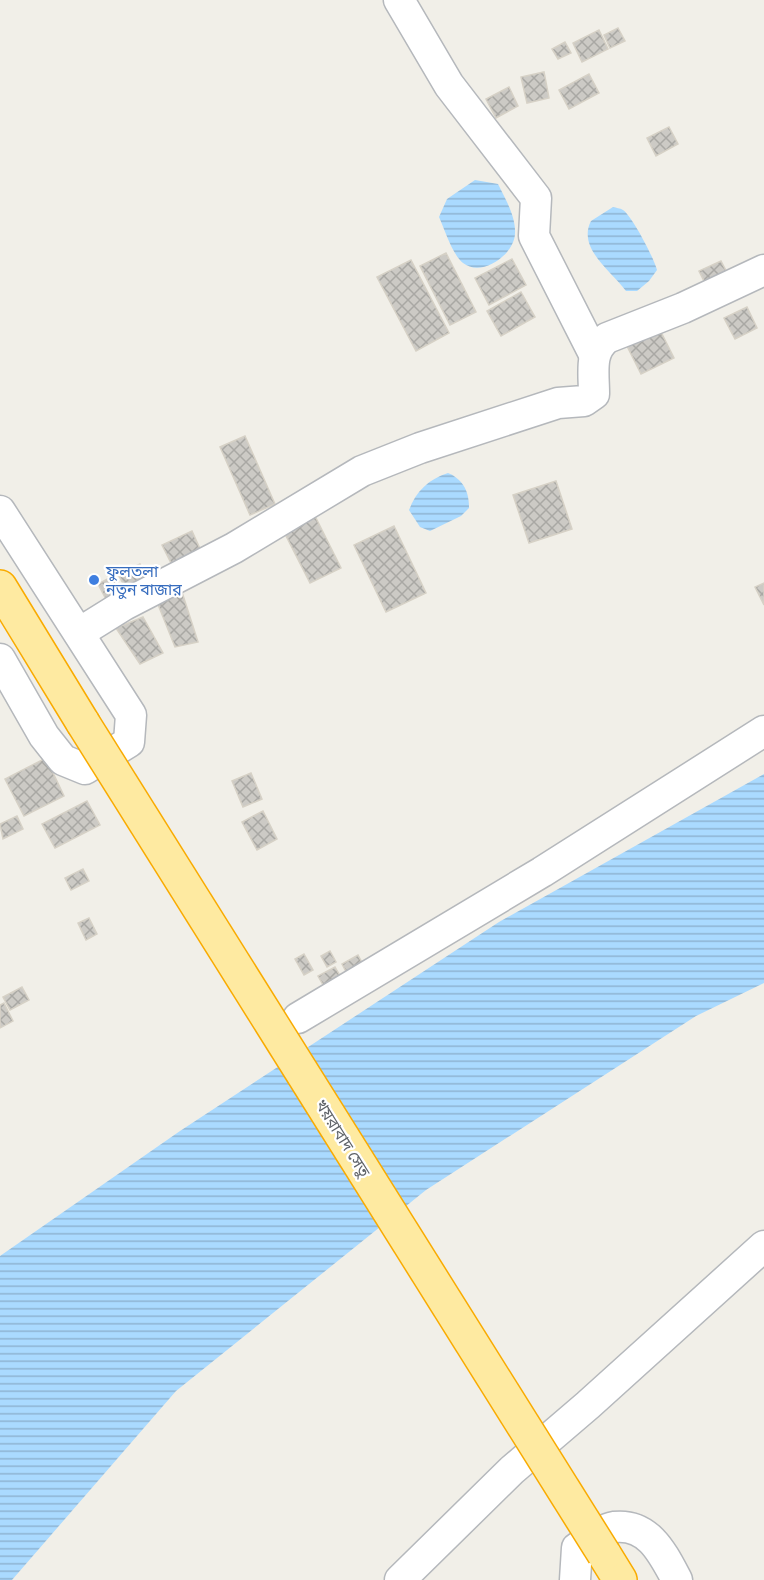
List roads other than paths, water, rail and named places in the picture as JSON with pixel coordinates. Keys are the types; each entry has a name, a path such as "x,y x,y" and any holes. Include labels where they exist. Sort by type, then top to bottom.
{"highway":[{"name":"খয়রাবাদ সেতু","path":"0,588 612,1567"}],"street":[{"path":"399,0 449,85 536,198 534,236 594,354"},
{"path":"79,633 124,605 234,548 362,471 420,448 558,403 584,401 594,393 594,354 599,344 607,338 683,308 764,270"},
{"path":"0,511 131,715 129,742 86,769 63,760 44,736 0,659"},
{"path":"298,1018 542,873 764,731"},
{"path":"400,1580 512,1470 588,1406 764,1246"},
{"path":"575,1580 577,1548 612,1527 636,1528 657,1543 677,1580"}],"water":[{"path":"475,180 498,184 510,208 515,227 514,241 504,256 488,266 479,268 471,267 459,259 439,217 447,199"},
{"path":"613,207 623,210 632,220 657,270 637,291 626,291 598,259 588,241 591,221"},
{"path":"448,473 462,483 468,497 469,508 461,516 430,531 420,527 409,510 415,497 435,479"},
{"path":"764,774 764,983 696,1016 426,1190 176,1391 12,1580 0,1580 0,1256 180,1131 499,922"}],"place":[{"name":"ফুলতলা নতুন বাজার","path":"94,580"}]}
